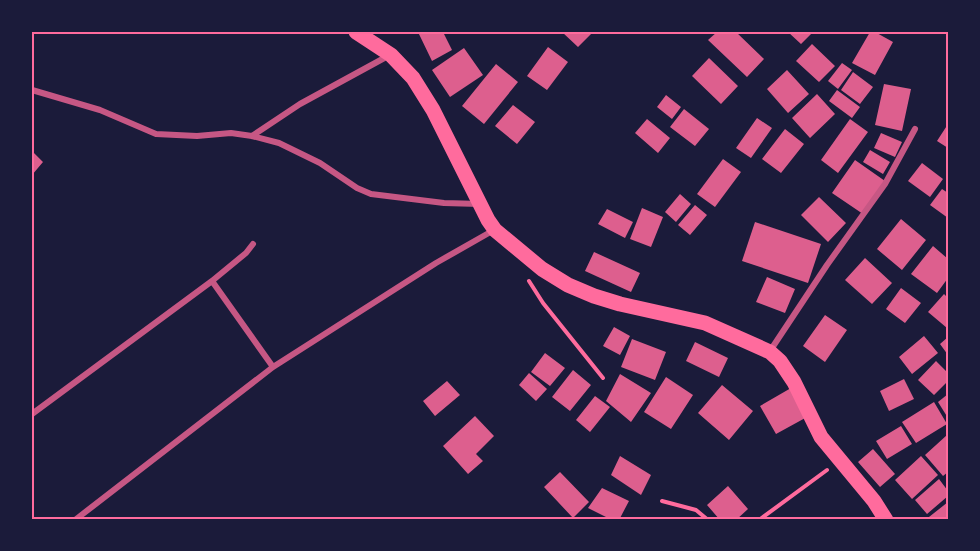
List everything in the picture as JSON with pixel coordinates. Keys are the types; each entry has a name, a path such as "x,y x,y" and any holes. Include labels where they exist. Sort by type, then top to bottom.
{"main road":[{"path":"356,32 391,55 413,78 433,110 495,230 542,269 594,297 705,323 770,352 780,361 794,382 821,437 886,519"}],"street":[{"path":"252,136 300,104 391,55"},
{"path":"32,90 100,110 156,134 197,136 231,134 252,136 279,143 320,163 357,188 371,194 444,203 481,204"},
{"path":"770,352 827,265 874,200 894,169 915,129"},
{"path":"75,519 273,367 436,263 495,230"},
{"path":"32,414 212,281 246,253 253,244"},
{"path":"212,281 273,367"}],"path":[{"path":"526,276 543,303 603,378"},
{"path":"759,519 839,461"},
{"path":"662,501 696,510 708,519"}],"building":[{"path":"418,32 443,32 452,50 432,61"},
{"path":"562,32 593,32 578,47"},
{"path":"717,32 736,32 764,59 747,77 708,40"},
{"path":"788,32 813,32 801,44"},
{"path":"870,32 875,32 893,42 875,75 852,63"},
{"path":"812,44 835,66 819,82 796,61"},
{"path":"548,47 568,62 547,90 527,76"},
{"path":"464,48 483,75 450,97 432,70"},
{"path":"709,58 738,86 721,104 692,76"},
{"path":"842,63 852,70 838,89 828,81"},
{"path":"496,64 518,82 484,124 462,106"},
{"path":"787,70 809,94 788,113 767,89"},
{"path":"853,72 873,87 860,104 841,90"},
{"path":"884,84 911,89 902,131 875,125"},
{"path":"837,90 860,107 852,118 829,101"},
{"path":"817,94 835,114 810,138 792,118"},
{"path":"666,95 681,107 672,119 657,107"},
{"path":"513,105 535,122 517,144 495,126"},
{"path":"684,109 709,129 695,146 670,127"},
{"path":"757,118 772,128 751,158 736,148"},
{"path":"647,119 670,138 658,153 635,133"},
{"path":"850,119 868,132 838,173 821,160"},
{"path":"948,124 948,148 937,141"},
{"path":"785,129 804,144 781,173 762,159"},
{"path":"881,133 902,142 895,157 874,148"},
{"path":"870,150 890,162 883,174 863,162"},
{"path":"32,151 43,162 32,175"},
{"path":"723,159 741,172 715,207 697,194"},
{"path":"855,160 885,181 863,214 832,193"},
{"path":"922,163 943,179 930,197 908,181"},
{"path":"942,189 948,193 948,218 930,205"},
{"path":"680,194 691,204 676,222 665,212"},
{"path":"819,197 846,223 828,242 801,215"},
{"path":"695,205 707,215 690,235 678,225"},
{"path":"642,208 663,217 651,247 630,239"},
{"path":"607,209 633,222 625,238 598,224"},
{"path":"901,219 926,240 902,270 877,249"},
{"path":"755,222 821,244 808,283 742,261"},
{"path":"933,246 948,259 948,278 937,293 911,274"},
{"path":"594,252 640,273 631,292 585,271"},
{"path":"865,258 892,283 872,304 845,280"},
{"path":"767,277 795,289 785,313 756,302"},
{"path":"901,288 921,303 905,323 886,309"},
{"path":"944,294 948,298 947,328 928,312"},
{"path":"825,315 847,330 825,362 803,346"},
{"path":"614,327 630,336 620,355 603,346"},
{"path":"924,336 938,353 912,374 899,357"},
{"path":"948,337 948,355 940,344"},
{"path":"632,339 666,352 655,380 621,367"},
{"path":"695,342 728,358 719,377 686,361"},
{"path":"545,353 565,368 550,386 531,372"},
{"path":"936,361 948,373 948,381 934,395 918,380"},
{"path":"573,370 591,385 570,411 552,397"},
{"path":"529,373 547,389 536,401 519,385"},
{"path":"620,374 651,393 631,422 606,401"},
{"path":"666,377 693,395 671,429 644,412"},
{"path":"904,379 914,399 889,411 880,391"},
{"path":"447,381 460,395 435,416 423,401"},
{"path":"722,385 753,411 729,440 698,413"},
{"path":"791,388 807,417 776,434 760,406"},
{"path":"948,394 948,418 938,402"},
{"path":"595,396 610,407 590,432 576,420"},
{"path":"934,402 947,424 916,443 902,422"},
{"path":"475,416 494,436 476,454 483,461 468,474 443,446"},
{"path":"901,426 912,444 887,459 876,441"},
{"path":"947,435 948,472 943,476 925,455"},
{"path":"873,449 895,474 880,487 858,462"},
{"path":"620,456 651,475 641,495 611,475"},
{"path":"921,456 938,475 912,499 895,480"},
{"path":"560,472 589,502 573,518 544,487"},
{"path":"939,479 948,491 948,496 927,514 915,500"},
{"path":"728,486 748,509 736,520 720,520 707,505"},
{"path":"602,488 629,501 619,520 612,520 588,508"},
{"path":"948,502 948,520 930,520 929,517"}]}
